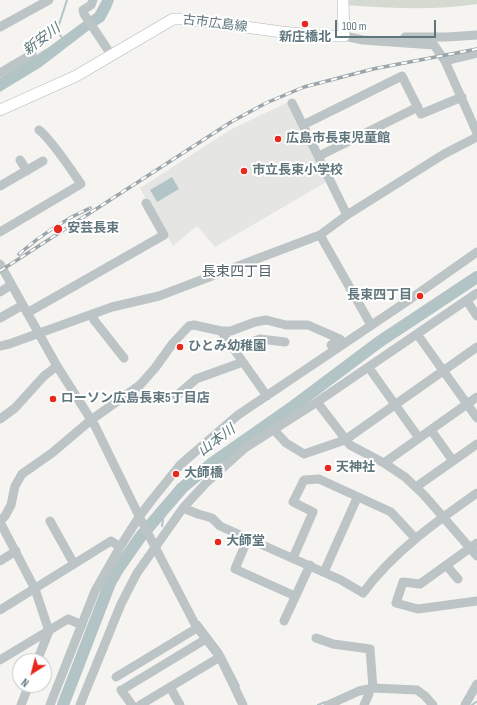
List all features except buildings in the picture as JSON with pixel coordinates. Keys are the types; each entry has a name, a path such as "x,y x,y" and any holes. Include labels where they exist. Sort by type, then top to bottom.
{"main road":[{"path":"343,0 344,32"},
{"name":"古市広島線","path":"0,110 72,78 173,19 179,18 289,33 344,32"}],"street":[{"path":"0,27 49,0"},
{"path":"93,0 91,5 83,10 84,14 112,56"},
{"path":"344,32 362,35 447,38 477,35"},
{"path":"344,32 363,40 434,45 445,61 477,133"},
{"path":"445,61 477,53"},
{"path":"0,73 32,54"},
{"path":"304,125 402,76 421,114 462,97"},
{"path":"292,103 347,215"},
{"path":"319,156 418,107"},
{"path":"0,232 81,184 52,144 39,130"},
{"path":"0,346 112,307 159,296 320,235 347,215 444,154 477,137"},
{"path":"20,160 27,170"},
{"path":"0,186 43,161"},
{"path":"0,318 25,309 164,235 146,203"},
{"path":"320,235 371,325"},
{"path":"50,705 95,591 120,546 180,465 238,415 477,252"},
{"path":"0,264 57,366 91,420 197,628 220,657 243,705"},
{"path":"0,292 11,285"},
{"path":"80,705 121,604 136,573 153,544 206,483 244,448 369,368 477,293"},
{"path":"467,300 477,316"},
{"path":"92,314 94,320 124,358"},
{"path":"40,653 49,631 35,589 0,522 11,504 15,486 22,474 52,453 91,420 140,385 156,368 173,343 189,326 231,331 255,322 266,320 286,325 308,324 340,339 327,348 330,353"},
{"path":"221,331 267,396"},
{"path":"418,334 477,418"},
{"path":"234,349 260,339 285,342"},
{"path":"274,430 286,443 304,454 345,440 477,347"},
{"path":"174,398 196,379 243,362"},
{"path":"0,419 15,408 44,376 57,366"},
{"path":"369,368 419,438"},
{"path":"384,462 477,397"},
{"path":"317,402 350,445 384,462 405,477 443,517 473,545 477,556"},
{"path":"431,430 453,461"},
{"path":"416,487 477,444"},
{"path":"294,558 313,512 293,502 304,480 319,480 391,512 415,538"},
{"path":"183,508 212,518 220,526 324,572 363,593 376,576 415,538 477,493"},
{"path":"324,572 357,498"},
{"path":"50,521 74,564"},
{"path":"248,538 235,569 295,596"},
{"path":"0,610 111,541 120,546"},
{"path":"473,545 420,584 403,582 396,603 418,609 477,601"},
{"path":"0,561 16,551"},
{"path":"446,565 458,579"},
{"path":"284,621 310,566"},
{"path":"0,660 68,619 82,625"},
{"path":"116,677 197,628"},
{"path":"316,638 333,644 370,649 371,688 364,705"},
{"path":"132,705 123,689 206,639"},
{"path":"85,705 104,655 103,647"},
{"path":"140,705 220,657"},
{"path":"465,705 477,684"},
{"path":"170,687 180,705"},
{"path":"328,705 359,691 371,688 417,690 433,705"},
{"path":"21,705 26,693"}],"shaded area":[{"path":"102,0 114,0 104,21 88,31 41,67 0,92 0,78 49,47 95,13"},
{"path":"345,0 477,0 477,4 444,8 394,8 345,5"},
{"name":"市立長束小学校","path":"288,102 328,181 215,247 197,226 173,246 140,188 230,130"},
{"path":"172,177 179,189 157,202 150,190"}],"waterway":[{"name":"新安川","path":"63,39 57,31 67,0"},
{"name":"山本川","path":"63,705 110,583 141,536 182,488 211,464 291,408 379,342 477,277"},
{"path":"160,514 163,520 162,526"},
{"path":"199,622 221,651 239,686"},
{"path":"318,705 325,702"},
{"path":"472,705 477,702"}],"railway":[{"path":"0,271 231,122 266,103 304,87 373,69 477,49"},
{"path":"19,254 53,228 90,208"}],"place":[{"name":"新庄橋北","path":"305,24"},
{"name":"広島市長束児童館","path":"278,139"},
{"name":"市立長束小学校","path":"244,171"},
{"name":"安芸長束","path":"58,229"},
{"name":"長束四丁目","path":"420,296"},
{"name":"ひとみ幼稚園","path":"180,347"},
{"name":"ローソン広島長束5丁目店","path":"53,399"},
{"name":"天神社","path":"328,468"},
{"name":"大師橋","path":"176,474"},
{"name":"大師堂","path":"218,542"}],"district":[{"name":"長束四丁目","path":"237,272"}]}
